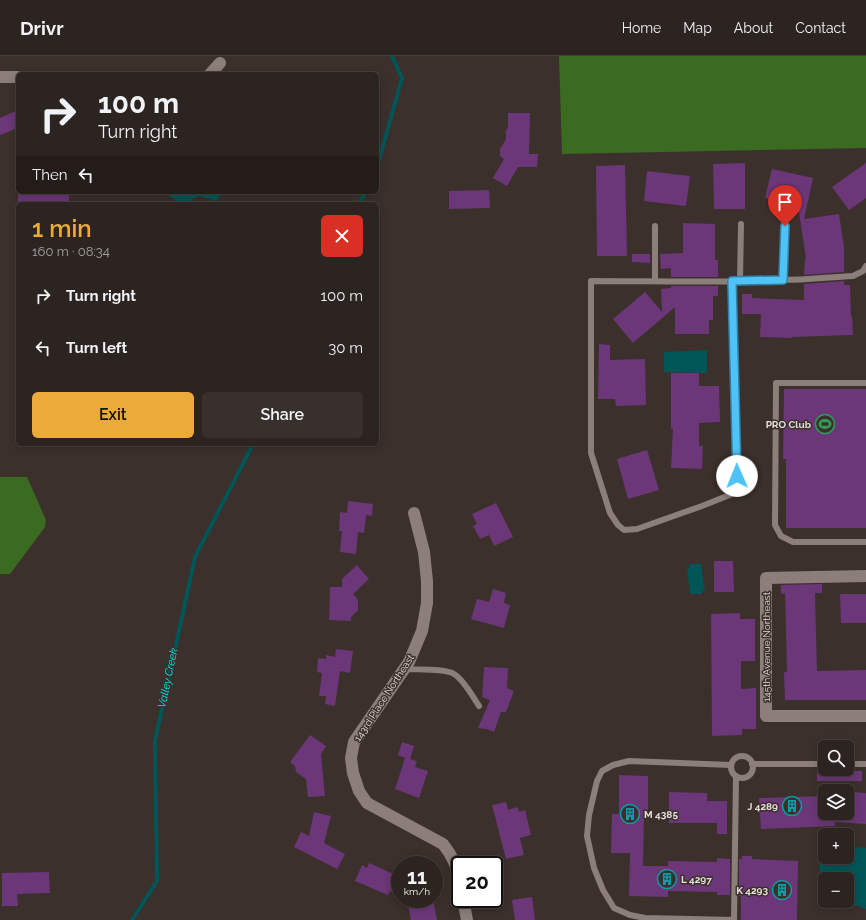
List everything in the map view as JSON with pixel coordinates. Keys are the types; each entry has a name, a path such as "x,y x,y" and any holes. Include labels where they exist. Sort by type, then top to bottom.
{"street":[{"path":"212,72 220,63"},
{"path":"0,77 16,76"},
{"name":"143rd Place Northeast","path":"414,513 424,552 428,581 427,603 422,631 405,669 354,742 351,758 353,773 359,791 367,803 443,844 453,856"},
{"name":"145th Avenue Northeast","path":"866,576 766,578 766,716 866,716"},
{"path":"465,908 467,920"}],"lane":[{"path":"740,281 741,224"},
{"path":"655,226 655,281"},
{"path":"783,280 785,226"},
{"path":"732,281 737,492 637,529 624,530 610,513 591,453 591,281 783,280 853,276 862,271 866,266"},
{"path":"866,383 776,383 775,525 781,536 793,542 866,542"},
{"path":"405,669 447,671 455,674 479,706"},
{"path":"732,765 629,761 613,765 602,771 597,780 594,792 589,815 587,836 594,868 603,890 614,908 630,915 645,918 734,920 736,776 733,773 732,765 735,759 742,756 749,759 752,764 752,772 747,777 741,778 736,776"},
{"path":"752,764 818,764"},
{"path":"854,764 866,764"}],"green space":[{"path":"559,56 866,56 866,148 562,154"},
{"path":"0,477 27,477 46,520 45,527 10,574 0,574"}],"water":[{"path":"166,194 221,194 216,201 199,196 188,202 178,202"},
{"path":"707,350 707,373 664,372 664,352"},
{"path":"689,564 701,564 705,590 702,591 702,594 690,594 687,568 690,567"},
{"path":"854,847 866,848 866,909 854,906 854,872 820,872 819,864 854,864"}],"building":[{"path":"16,111 16,129 0,135 0,118"},
{"path":"508,113 530,113 529,154 538,154 537,167 518,167 507,186 493,178 504,159 500,156 500,149 506,139"},
{"path":"745,163 745,209 714,209 713,164"},
{"path":"866,163 866,198 849,210 832,187"},
{"path":"625,165 627,256 597,256 596,166"},
{"path":"772,169 813,178 804,219 839,214 844,247 844,272 804,275 806,259 798,205 765,198"},
{"path":"647,171 690,176 686,206 644,201"},
{"path":"489,190 490,208 449,209 449,191"},
{"path":"18,194 69,194 69,202 18,202"},
{"path":"683,223 715,224 715,260 718,260 718,277 671,277 671,268 661,269 660,254 683,253"},
{"path":"632,254 650,254 650,263 632,262"},
{"path":"844,281 844,285 850,285 853,335 792,338 760,337 761,314 742,314 742,294 752,294 752,298 804,300 804,284"},
{"path":"671,286 718,286 718,296 713,296 713,320 709,320 709,334 675,334 675,307 633,343 613,319 645,292 662,312 661,289 671,288"},
{"path":"599,344 610,345 610,360 645,359 646,405 616,406 615,399 598,399"},
{"path":"671,373 699,373 699,386 719,386 720,422 699,423 699,446 703,446 702,469 671,468 673,429 671,429"},
{"name":"PRO Club","path":"784,389 866,389 866,528 786,528 786,459 783,459"},
{"path":"647,450 659,490 628,499 617,459"},
{"path":"348,501 373,504 372,516 366,515 364,533 358,532 356,554 340,552 342,531 339,531 340,512 347,513"},
{"path":"496,503 513,537 494,546 489,535 480,539 473,526 477,524 472,514"},
{"path":"714,561 733,561 734,592 714,592"},
{"path":"357,565 369,579 353,594 358,600 358,610 351,617 351,621 329,620 330,587 342,587 342,579"},
{"path":"822,584 822,593 815,593 817,671 866,670 866,700 785,700 784,672 787,672 785,593 781,594 781,585"},
{"path":"493,589 506,593 504,603 510,605 504,628 471,619 477,599 489,602"},
{"path":"840,594 866,594 866,623 841,623"},
{"path":"740,613 740,619 755,619 755,661 741,661 741,689 756,688 756,729 742,729 742,735 712,736 711,614"},
{"path":"336,649 353,651 350,673 340,671 335,706 325,704 326,696 319,696 322,673 317,672 318,658 326,659 326,655 335,657"},
{"path":"484,667 508,668 507,688 514,691 506,712 501,712 494,732 478,728 490,700 482,697"},
{"path":"310,735 326,746 321,754 325,796 308,797 306,779 296,772 295,766 290,762"},
{"path":"402,742 414,746 410,759 417,761 415,767 428,771 419,798 395,789 405,758 398,755"},
{"path":"817,771 818,776 854,776 854,771 862,771 862,781 817,781"},
{"path":"619,775 648,776 648,815 644,815 643,866 668,866 668,861 717,862 717,858 730,859 730,895 717,895 717,892 668,891 668,897 629,896 630,853 611,853 612,814 619,814"},
{"path":"669,792 707,793 707,801 727,801 727,834 717,834 717,823 669,823"},
{"name":"J 4289","path":"854,792 866,793 866,824 835,822 835,826 761,829 759,798 818,796 818,820 854,820"},
{"path":"506,802 508,810 518,807 519,812 525,810 531,835 520,838 524,855 506,859 492,805"},
{"path":"314,812 331,816 324,843 345,854 337,869 294,847 301,832 309,836"},
{"path":"742,856 752,856 752,859 798,861 797,920 741,920 741,896 739,896 739,859 742,859"},
{"path":"369,863 391,873 391,892 388,895 355,881 362,865 367,868"},
{"path":"49,872 50,893 17,894 18,906 2,906 2,873"},
{"path":"532,897 535,920 515,920 512,900"},
{"path":"409,908 435,908 437,920 411,920"}],"waterway":[{"name":"Valley Creek","path":"379,160 402,78 392,56"},
{"name":"Valley Creek","path":"359,202 365,194"},
{"name":"Valley Creek","path":"132,920 157,881 155,741 195,557 252,446"}],"place":[{"name":"PRO Club","path":"825,424"},
{"name":"J 4289","path":"792,806"},
{"name":"M 4385","path":"630,814"},
{"name":"L 4297","path":"667,879"},
{"name":"K 4293","path":"782,890"}],"route":[{"path":"737,476 732,281 783,280 785,226"}]}
